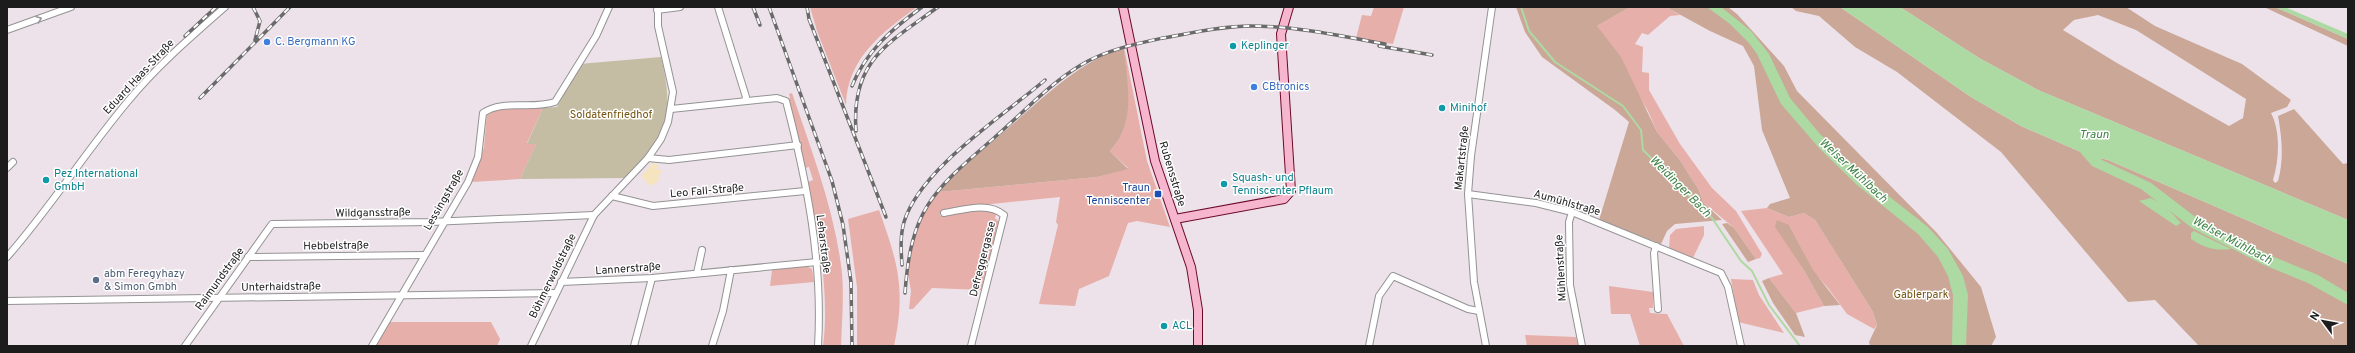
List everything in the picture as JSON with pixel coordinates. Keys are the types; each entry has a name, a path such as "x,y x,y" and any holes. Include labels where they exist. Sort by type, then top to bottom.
{"street":[{"path":"7,30 70,7"},
{"name":"Eduard Haas-Straße","path":"7,258 36,224 129,100 186,41 225,7"},
{"name":"Lessingstraße","path":"372,346 424,254 468,182 478,157 483,113 492,108 545,105 555,102 596,36 609,7"},
{"path":"658,9 680,7"},
{"path":"718,7 746,96 745,101"},
{"name":"Rubensstraße","path":"1123,7 1155,162 1186,249 1196,292 1198,346"},
{"path":"1175,219 1275,201 1284,198 1291,191 1281,34 1289,7"},
{"name":"Makartstraße","path":"1486,346 1472,262 1468,194 1471,156 1492,7"},
{"name":"Böhmerwaldstraße","path":"531,346 594,215 648,158 661,139 671,109 673,92 658,26 658,9"},
{"name":"Leharstraße","path":"671,109 777,98 784,99 798,145 817,262 820,310 818,346"},
{"path":"648,158 669,160 798,145"},
{"path":"7,168 13,162"},
{"name":"Leo Fall-Straße","path":"612,196 653,206 806,190"},
{"name":"Aumühlstraße","path":"1468,194 1536,203 1572,212 1716,270 1725,277 1740,346"},
{"name":"Defreggergasse","path":"944,213 987,208 996,209 1004,215 971,346"},
{"name":"Mühlenstraße","path":"1572,212 1570,222 1570,285 1582,346"},
{"name":"Wildgansstraße","path":"272,224 444,222 594,215"},
{"name":"Raimundstraße","path":"184,346 272,224"},
{"path":"1656,246 1654,253 1658,309"},
{"path":"697,273 702,250"},
{"name":"Hebbelstraße","path":"248,257 424,254"},
{"name":"Lannerstraße","path":"561,282 652,278 817,262"},
{"path":"712,346 723,311 731,270"},
{"path":"1369,346 1379,296 1393,276 1468,309 1479,311"},
{"path":"634,346 652,278"},
{"name":"Unterhaidstraße","path":"7,301 402,294 556,293"}],"shaded area":[{"path":"810,7 917,7 879,37 860,60 848,89 846,105 817,31"},
{"path":"1374,7 1404,7 1393,44 1356,38 1362,15 1371,16"},
{"path":"1630,7 1666,7 1680,15 1670,16 1648,35 1642,33 1635,44 1643,47 1642,72 1649,73 1649,90 1680,144 1712,188 1736,211 1762,254 1760,258 1756,259 1734,228 1703,202 1699,190 1679,159 1657,132 1648,111 1597,26"},
{"path":"1124,47 1147,161 1170,227 1137,221 1128,223 1109,276 1079,289 1075,306 1039,304 1058,225 1056,222 1060,197 972,206 940,213 940,216 983,209 994,212 996,215 995,218 999,222 981,290 932,288 913,309 909,309 911,291 908,274 914,239 924,212 939,192 1097,177 1128,168 1110,151 1118,140 1123,128 1128,102"},
{"path":"792,93 822,182 839,250 843,291 841,346 823,346 825,326 824,285 816,222 808,182 813,180 809,167 805,168 788,100 790,98 789,94"},
{"path":"543,108 527,143 536,144 520,179 472,182 484,147 487,113 491,110"},
{"path":"653,163 659,165 656,169 662,170 658,178 659,181 650,186 641,176"},
{"path":"1767,208 1789,217 1804,213 1815,220 1873,312 1877,325 1874,329 1847,314 1828,288 1813,271 1789,225 1802,267 1824,306 1796,313 1769,278 1783,274 1741,211"},
{"path":"879,210 891,246 898,276 900,292 898,326 894,346 857,346 857,287 848,219"},
{"path":"1704,226 1704,235 1693,258 1669,248 1670,235 1676,229"},
{"path":"806,266 812,269 814,282 770,286 772,270"},
{"path":"1731,279 1753,280 1759,295 1784,333 1738,322"},
{"path":"1609,286 1653,292 1653,308 1649,308 1650,313 1667,314 1684,346 1640,346 1630,314 1611,314"},
{"path":"389,322 491,322 500,339 497,346 376,346"},
{"path":"1525,335 1576,337 1578,346 1527,346"}],"green space":[{"path":"1516,7 1630,7 1597,26 1621,57 1657,132 1679,159 1699,190 1703,202 1722,220 1675,224 1667,231 1661,244 1599,220 1629,122 1615,110 1542,57 1525,32"},
{"name":"Gablerpark","path":"1666,7 1728,7 1737,14 1784,66 1797,91 1937,233 1981,287 1996,337 1991,346 1870,346 1869,342 1877,325 1873,312 1815,220 1804,213 1789,217 1767,208 1770,204 1790,198 1762,130 1754,66 1743,46 1710,31"},
{"path":"1791,7 1840,7 1971,97 2021,126 2083,153 2097,162 2096,157 2108,160 2348,264 2348,346 2199,346 2155,300 2128,302 2001,152 1897,72 1855,47 1819,16 1796,11"},
{"path":"1900,7 2126,7 2155,26 2242,64 2291,100 2287,107 2271,113 2278,137 2277,164 2273,180 2275,183 2278,181 2282,157 2278,116 2294,109 2343,164 2348,163 2348,220 2038,90 1979,58","holes":["2098,15 2136,30 2246,99 2243,118 2229,126 2117,63 2063,30 2074,20"]},
{"path":"2264,7 2275,7 2348,39 2348,46"},
{"path":"1124,47 1128,89 1127,115 1124,128 1110,151 1128,169 1097,177 939,192 954,175 1061,82 1091,62"},
{"name":"Soldatenfriedhof","path":"661,57 667,94 667,109 664,123 659,136 651,149 626,178 520,179 536,144 527,144 543,108 557,107 579,64"},
{"path":"1777,220 1789,225 1813,270 1840,305 1824,306 1802,267 1775,227"},
{"path":"1727,223 1734,228 1756,259 1748,262 1722,224"},
{"path":"1769,278 1796,313 1805,337 1795,335 1773,303 1762,281"}],"water":[{"name":"Traun","path":"1840,7 1900,7 1979,58 2038,90 2348,220 2348,264 2108,160 2096,157 2097,163 2083,153 2021,126 1971,97"},
{"path":"2275,7 2285,7 2348,34 2348,39"},
{"path":"2151,198 2165,206 2181,223 2176,226 2139,201"},
{"path":"2194,231 2231,249 2220,250 2201,245 2191,239 2191,233"}],"waterway":[{"name":"Weidinger Bach","path":"1521,7 1529,31 1555,62 1623,106 1641,130 1643,150 1712,218 1741,261 1752,271 1769,305 1800,346"},
{"name":"Welser Mühlbach","path":"1713,7 1727,16 1753,40 1763,54 1781,94 1825,146 1862,182 1923,230 1943,253 1951,266 1959,286 1961,305 1959,346"},
{"name":"Welser Mühlbach","path":"2085,151 2097,163 2146,186 2197,225 2269,261 2313,279 2348,300"}],"railway":[{"path":"185,36 216,7"},
{"path":"253,7 260,21 255,40"},
{"path":"200,98 290,7"},
{"path":"753,7 760,25"},
{"path":"769,7 832,181 843,225 851,282 852,346"},
{"path":"807,7 809,19 886,217"},
{"path":"852,86 858,73 872,51 890,32 922,7"},
{"path":"856,131 856,107 860,87 866,71 888,44 938,7"},
{"path":"905,293 908,264 913,240 920,221 929,204 941,188 973,156 1047,90 1081,65 1100,55 1152,40 1207,30 1240,26 1268,26 1302,30 1385,44"},
{"path":"1379,46 1432,55"},
{"path":"902,265 901,238 904,222 913,202 927,183 945,163 965,145 1045,80"}],"place":[{"name":"C. Bergmann KG","path":"267,42"},
{"name":"Keplinger","path":"1233,46"},
{"name":"CBtronics","path":"1254,87"},
{"name":"Minihof","path":"1442,108"},
{"name":"Pez International GmbH","path":"46,180"},
{"name":"Squash- und Tenniscenter Pflaum","path":"1224,184"},
{"name":"Traun Tenniscenter","path":"1158,194"},
{"name":"abm Feregyhazy & Simon Gmbh","path":"96,280"},
{"name":"ACL","path":"1164,326"}]}
